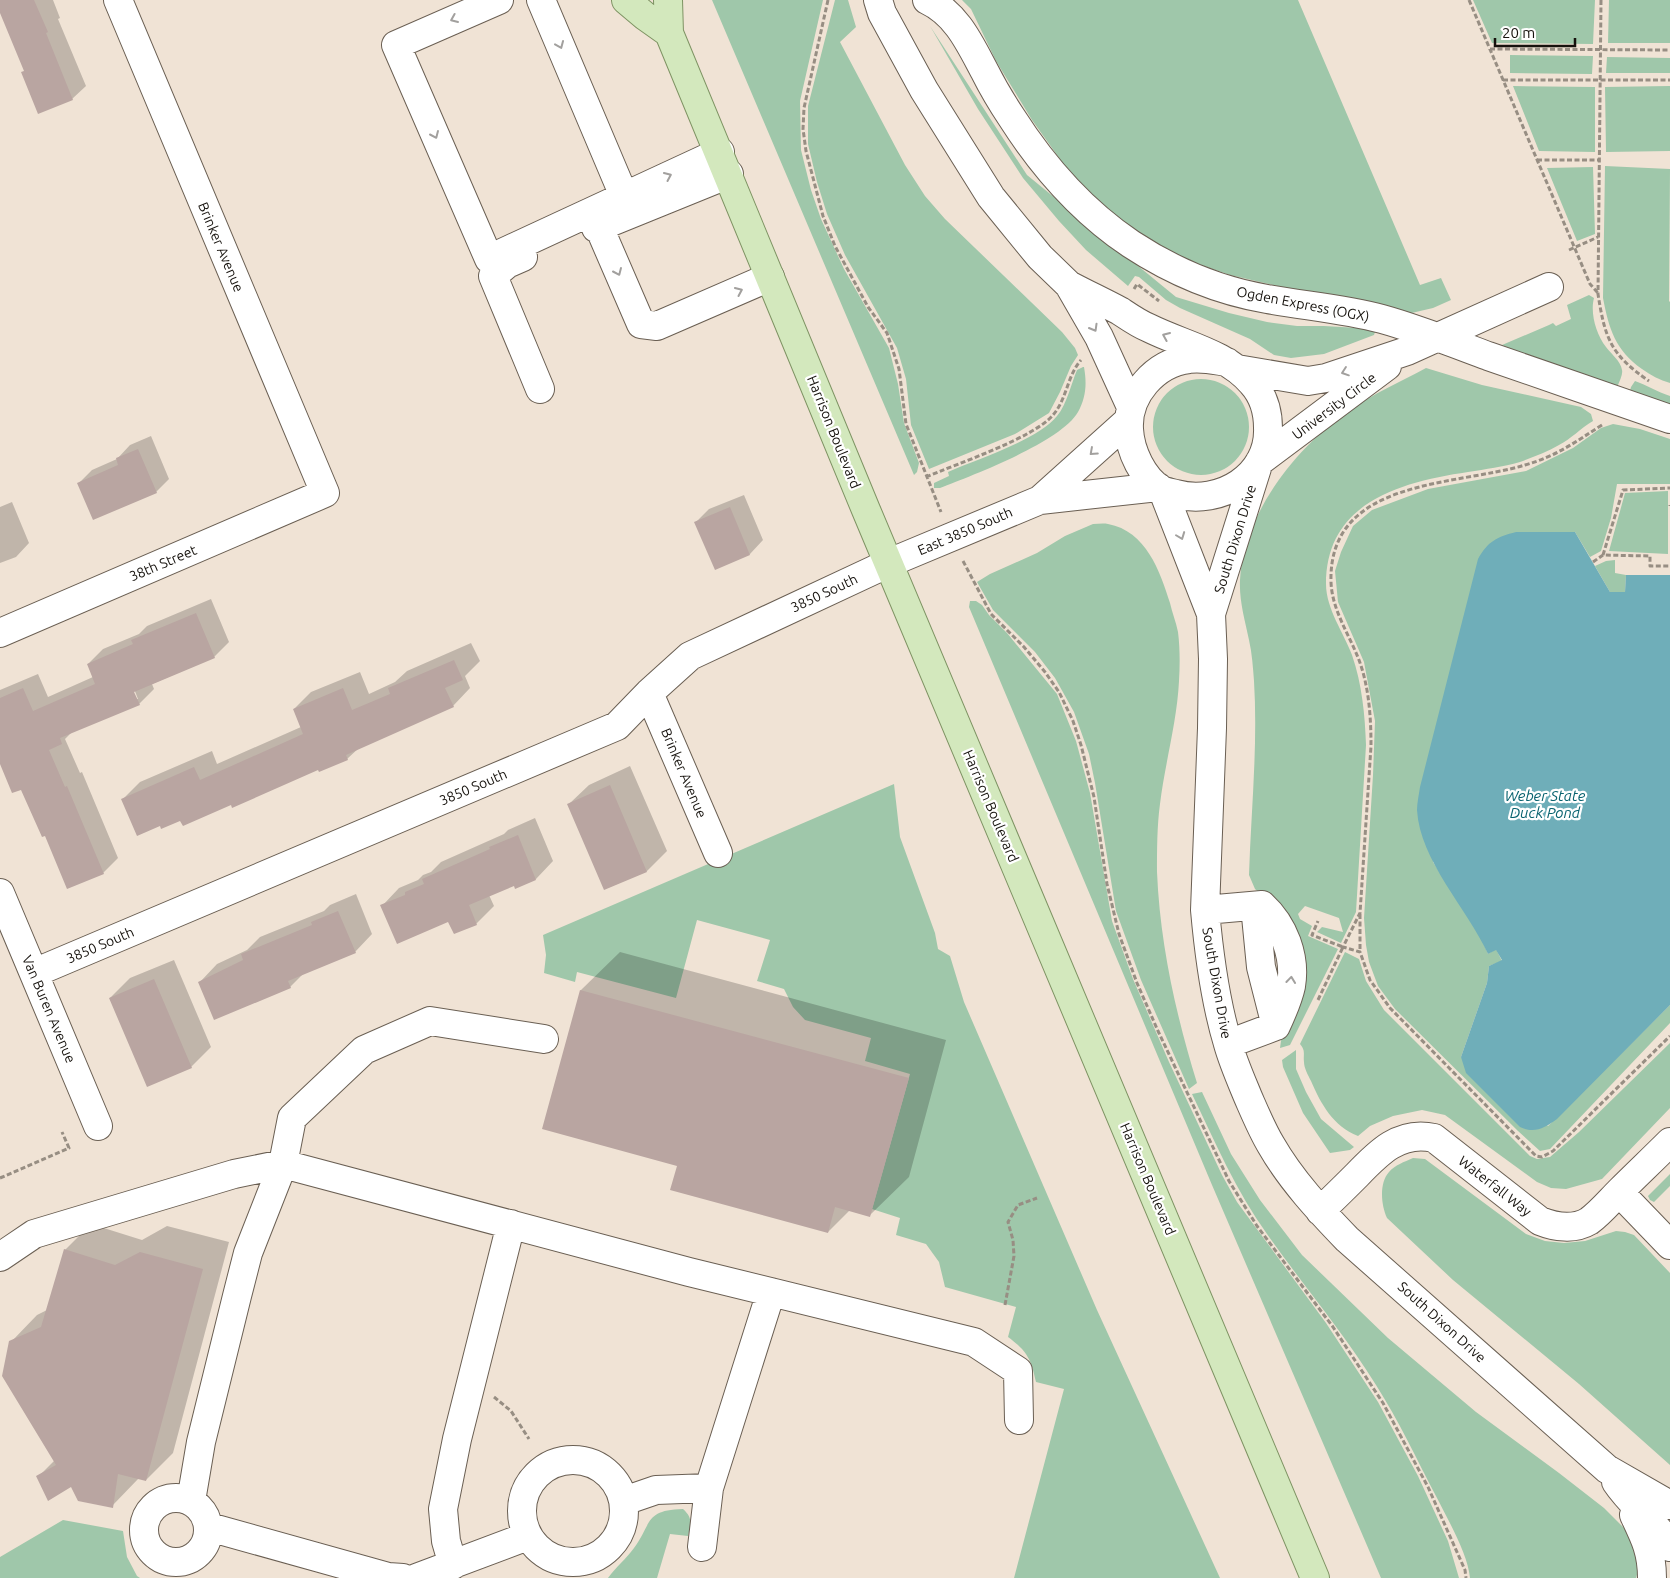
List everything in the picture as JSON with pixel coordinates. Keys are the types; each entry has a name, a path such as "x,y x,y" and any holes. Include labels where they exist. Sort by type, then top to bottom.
{"main road":[{"path":"626,0 669,33"},
{"name":"Harrison Boulevard","path":"668,0 669,33 1315,1578"}],"street":[{"name":"Brinker Avenue","path":"118,0 325,493"},
{"path":"499,0 396,44 489,259 624,196 724,163"},
{"path":"541,0 624,196"},
{"path":"878,0 882,13 924,90 991,197 1040,257 1069,286 1099,337 1130,413 1130,443 1134,456 1142,469 1161,489 1185,497 1197,498 1220,494 1241,484 1259,463 1268,432 1266,408 1255,386 1232,365 1147,327 1069,286"},
{"name":"Ogden Express (OGX)","path":"927,0 944,11 963,32 1013,119 1052,174 1089,212 1131,244 1180,271 1236,292 1265,299 1355,313 1413,328 1436,338 1670,419"},
{"path":"540,389 493,276 508,264 599,227 724,163"},
{"path":"599,227 641,324 657,326 770,277"},
{"name":"University Circle","path":"1232,365 1308,381 1326,378 1407,351 1549,287"},
{"name":"University Circle","path":"1259,463 1407,351"},
{"path":"1130,413 1144,383 1172,363 1188,359 1206,358 1232,365"},
{"name":"East 3850 South","path":"1040,500 1130,413"},
{"name":"South Dixon Drive","path":"1211,614 1259,463"},
{"name":"East 3850 South","path":"889,562 1040,500 1161,489"},
{"name":"South Dixon Drive","path":"1161,489 1211,614 1213,659 1212,728 1205,910 1212,969 1228,1044 1254,1111 1271,1146 1320,1212 1347,1239 1614,1479 1656,1526 1670,1547"},
{"name":"38th Street","path":"0,633 325,493"},
{"name":"3850 South","path":"34,973 617,726 649,693 690,656 889,562"},
{"name":"Brinker Avenue","path":"649,693 718,853"},
{"name":"Van Buren Avenue","path":"0,893 98,1126"},
{"path":"1205,910 1262,905 1280,926 1286,937 1291,960 1291,985 1276,1026 1228,1044"},
{"path":"191,1501 201,1442 248,1253 283,1164 292,1118 364,1050 430,1021 544,1039"},
{"name":"Waterfall Way","path":"1320,1212 1378,1153 1397,1141 1414,1136 1424,1136 1434,1138 1540,1221 1562,1227 1576,1226 1588,1222 1670,1142"},
{"path":"0,1257 34,1234 234,1174 283,1164 771,1292 974,1342 1018,1371 1019,1420"},
{"path":"1619,1192 1670,1245"},
{"path":"452,1564 446,1541 443,1509 461,1421 511,1224"},
{"path":"702,1547 708,1488 771,1292"},
{"path":"564,1461 580,1461 595,1465 608,1474 618,1486 624,1501 621,1531 613,1544 588,1569 554,1558 539,1550 528,1536 523,1521 522,1505 526,1490 536,1476 548,1466 564,1461"},
{"path":"1614,1479 1646,1541 1652,1561 1652,1578"},
{"name":"South Dixon Drive","path":"1614,1479 1670,1504"},
{"path":"624,1501 656,1490 708,1488"},
{"path":"171,1498 181,1498 191,1501 203,1512 209,1527 208,1538 204,1548 187,1561 176,1563 165,1561 156,1555 149,1547 145,1538 144,1527 147,1517 153,1508 171,1498"},
{"path":"209,1527 388,1577 403,1578"},
{"path":"416,1578 528,1536"}],"path":[{"path":"828,0 804,108 803,129 806,151 823,216 835,246 868,307 887,333 899,369 906,424 926,477 974,584 991,614 1024,647 1045,672 1059,692 1073,721 1094,797 1107,884 1113,914 1122,941 1158,1031 1229,1181 1257,1226 1333,1327 1383,1403 1428,1487 1465,1570 1466,1578"},
{"path":"1469,0 1590,284 1598,294"},
{"path":"1601,0 1598,294 1602,321 1615,351 1623,361 1656,386"},
{"path":"1490,49 1670,50"},
{"path":"1503,80 1670,80"},
{"path":"1537,160 1599,160"},
{"path":"1569,250 1599,237"},
{"path":"1132,292 1138,284 1166,306"},
{"path":"926,477 1008,443 1029,433 1052,417 1058,409 1075,367 1081,361"},
{"path":"1607,422 1567,448 1527,465 1507,471 1450,479 1383,499 1359,513 1347,526 1340,540 1332,567 1333,596 1362,668 1371,724 1360,913 1360,952 1370,980 1386,1004 1536,1156 1542,1157 1553,1151 1670,1036"},
{"path":"1603,555 1623,490 1670,488"},
{"path":"1593,562 1603,555 1650,556 1650,566 1670,566"},
{"path":"1313,1009 1360,913"},
{"path":"1318,921 1312,935 1360,952"},
{"path":"0,1178 69,1148 62,1132"},
{"path":"1005,1305 1014,1256 1013,1240 1008,1222 1018,1205 1038,1198"},
{"path":"495,1389 494,1397 511,1411 529,1439"}],"green space":[{"path":"712,0 823,0 800,101 801,150 811,190 821,219 844,269 889,348 898,384 904,423 919,463 917,472 914,475"},
{"path":"835,0 848,0 856,27 840,42 905,165 925,196 945,219 1062,332 1075,348 1078,355 1049,413 1015,434 929,469 911,425 906,379 897,348 845,255 827,214 808,144 808,106"},
{"path":"962,0 1298,0 1420,285 1441,278 1451,300 1433,308 1403,315 1230,275 1163,252 1109,217 1072,176 1032,120 996,61 971,9"},
{"path":"1473,0 1595,0 1593,44 1492,43"},
{"path":"1609,0 1670,0 1670,43 1608,43"},
{"path":"930,26 1027,175 1176,297 1267,322 1297,326 1376,329 1374,335 1324,354 1291,358 1274,355 1250,339 1166,300 1139,277 1135,276 1128,286 1086,250 1023,178 978,109"},
{"path":"1510,55 1593,56 1592,74 1510,73"},
{"path":"1607,57 1670,58 1670,73 1606,73"},
{"path":"1513,86 1595,87 1595,152 1539,151"},
{"path":"1670,86 1670,151 1606,152 1605,87"},
{"path":"1605,166 1670,169 1670,383 1648,373 1625,354 1615,338 1608,319 1603,298"},
{"path":"1593,167 1595,234 1577,241 1547,168"},
{"path":"1589,295 1594,298 1593,317 1599,336 1618,360 1621,367 1622,373 1618,385 1609,389 1502,345 1553,323 1556,326 1571,319 1567,305"},
{"path":"1083,367 1085,379 1084,396 1078,412 1069,423 1036,446 973,475 940,488 934,488 934,483 949,476 948,472 1022,441 1048,425 1057,416 1066,400 1077,370"},
{"path":"1426,368 1482,385 1581,407 1591,414 1593,421 1563,443 1520,462 1501,467 1443,476 1394,490 1372,501 1353,515 1339,533 1329,556 1327,593 1332,612 1352,655 1358,677 1366,734 1356,912 1341,943 1317,932 1322,927 1343,932 1339,918 1305,906 1298,914 1300,919 1312,926 1308,936 1338,949 1290,1045 1280,1048 1282,1034 1291,1012 1263,896 1255,889 1249,875 1255,754 1255,705 1252,655 1240,595 1243,555 1262,507 1276,484 1311,442 1330,425 1359,404"},
{"path":"1201,379 1220,382 1235,393 1246,408 1249,427 1246,446 1235,461 1220,472 1201,475 1182,472 1167,461 1156,446 1153,427 1156,408 1167,393 1182,382"},
{"path":"1635,381 1670,396 1670,410 1629,395"},
{"path":"1613,424 1640,429 1670,439 1670,484 1617,484 1611,518 1601,551 1590,557 1575,532 1516,532 1433,862 1480,935 1488,954 1496,949 1502,961 1489,966 1487,983 1461,1057 1548,1126 1670,1005 1670,1023 1550,1149 1540,1151 1395,1009 1378,986 1369,962 1364,918 1375,721 1364,662 1338,602 1335,571 1353,526 1372,510 1428,489 1526,471 1573,448 1601,428"},
{"path":"1668,491 1668,554 1609,551 1625,493"},
{"path":"1093,524 1106,524 1121,528 1132,535 1150,554 1170,603 1178,632 1180,663 1178,696 1159,812 1157,872 1165,952 1170,979 1197,1083 1189,1089 1141,980 1116,911 1089,754 1074,712 1055,678 1035,652 993,610 977,582 990,574 1037,553 1065,536"},
{"path":"1615,560 1615,573 1626,575 1625,592 1610,592 1595,566 1606,561"},
{"path":"970,601 976,601 982,605 1057,694 1076,741 1090,793 1112,921 1133,979 1169,1062 1222,1175 1237,1202 1326,1323 1378,1402 1418,1476 1448,1541 1459,1578 1381,1578 1212,1185 969,607"},
{"path":"894,784 900,837 935,933 938,949 950,956 964,1002 1097,1310 1220,1578 1014,1578 1064,1389 1036,1382 1032,1367 1024,1351 1008,1337 1016,1307 945,1287 939,1262 926,1244 896,1235 900,1218 872,1209 910,1074 865,1061 871,1038 805,1020 793,1007 784,989 757,981 770,940 697,920 676,998 577,972 575,982 544,973 546,955 543,935"},
{"path":"1345,952 1359,959 1366,981 1384,1010 1530,1156 1537,1159 1550,1157 1579,1132 1670,1043 1670,1108 1602,1179 1566,1189 1551,1188 1537,1182 1445,1115 1422,1110 1393,1116 1370,1126 1358,1136 1349,1132 1329,1113 1315,1090 1305,1069 1304,1051 1300,1044"},
{"path":"1296,1050 1296,1069 1306,1092 1321,1119 1354,1147 1350,1150 1330,1153 1303,1113 1283,1067 1282,1060"},
{"path":"1202,1092 1231,1154 1260,1200 1302,1255 1388,1338 1476,1412 1604,1508 1632,1537 1640,1565 1636,1578 1470,1578 1466,1558 1457,1537 1408,1441 1384,1399 1350,1346 1267,1234 1245,1201 1192,1094"},
{"path":"1413,1158 1425,1159 1526,1234 1545,1241 1564,1243 1585,1241 1616,1231 1625,1232 1634,1235 1670,1273 1670,1465 1579,1384 1453,1280 1387,1218 1383,1207 1382,1194 1386,1177 1394,1167"},
{"path":"1670,1174 1670,1186 1654,1202 1650,1200 1648,1196"},
{"path":"683,1509 690,1521 688,1536 670,1534 657,1578 608,1578 634,1548 655,1515 670,1510"},
{"path":"63,1520 123,1531 127,1557 140,1578 0,1578 0,1557"}],"water":[{"name":"Weber State Duck Pond","path":"1516,532 1575,532 1610,592 1625,592 1626,575 1670,575 1670,1005 1557,1119 1535,1130 1520,1127 1466,1073 1461,1057 1487,983 1489,966 1502,960 1496,950 1488,954 1435,866 1426,848 1417,810 1420,787 1478,559 1489,544 1503,536"}],"building":[{"path":"0,0 34,0 73,100 38,114 21,72 24,71 0,13"},
{"path":"138,449 157,493 93,520 77,483 118,465 116,458"},
{"path":"730,507 750,555 715,570 694,522"},
{"path":"196,613 215,658 134,692 140,705 60,738 62,744 49,750 65,787 67,786 104,874 67,889 45,836 42,837 21,790 12,793 0,764 0,698 23,688 33,711 95,684 87,664 133,644 131,640"},
{"path":"454,660 463,680 445,688 454,707 346,755 348,760 319,772 318,770 232,808 231,805 183,826 180,821 161,829 160,826 137,836 121,799 194,767 200,780 303,734 293,709 343,688 352,710 390,694 388,688"},
{"path":"610,785 647,872 604,890 567,804"},
{"path":"518,835 536,880 515,889 514,886 469,905 477,925 454,934 448,922 397,944 380,905 405,895 405,892 424,884 422,879"},
{"path":"338,911 356,953 288,981 291,988 214,1020 198,982 243,960 241,954 312,925 311,922"},
{"path":"154,979 192,1068 147,1087 109,998"},
{"path":"580,990 909,1078 870,1217 835,1207 828,1233 670,1190 677,1166 542,1129"},
{"path":"64,1249 115,1265 140,1252 203,1269 146,1481 118,1474 113,1508 78,1501 71,1487 48,1501 36,1476 56,1465 2,1376 9,1341 41,1327"}]}
